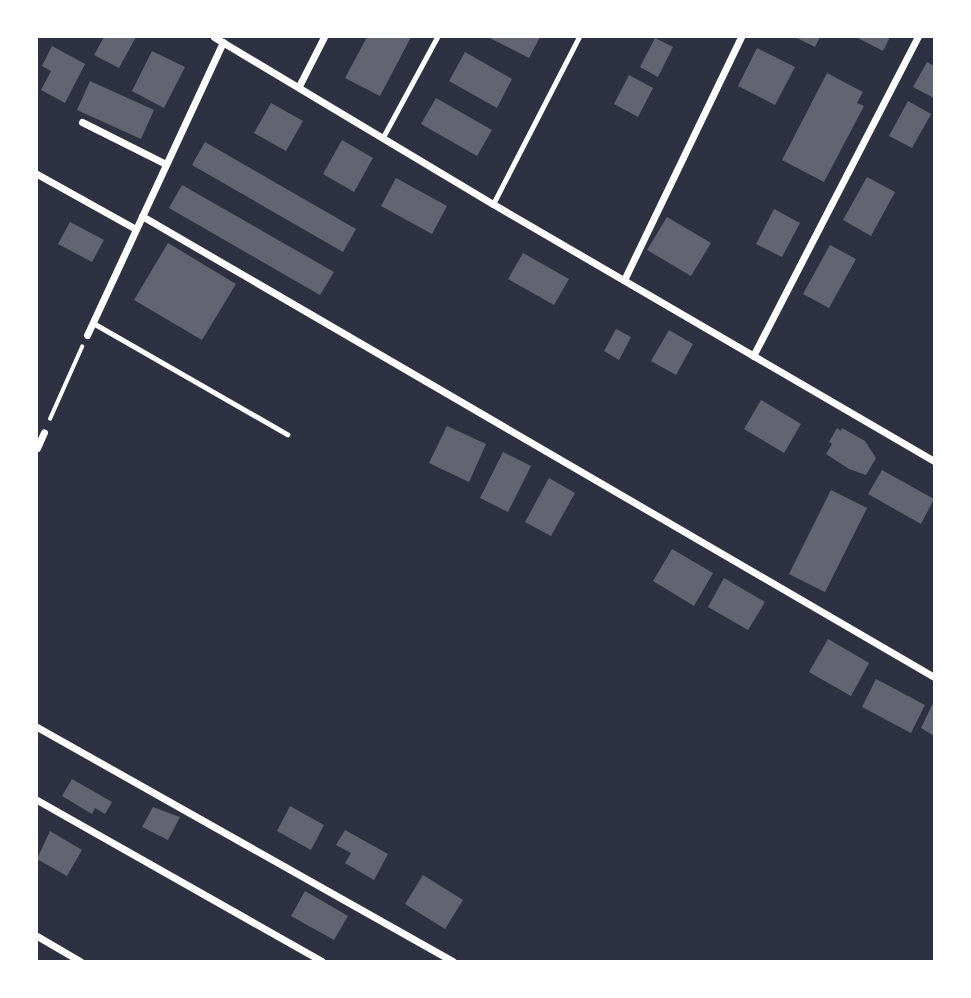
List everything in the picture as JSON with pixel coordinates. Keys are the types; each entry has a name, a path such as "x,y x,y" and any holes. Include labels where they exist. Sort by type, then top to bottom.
{"street":[{"path":"214,37 493,204 934,461"},
{"path":"299,86 324,37"},
{"path":"624,280 741,37"},
{"path":"753,356 918,37"},
{"path":"87,335 223,42"},
{"path":"82,122 166,164"},
{"path":"37,174 136,229"},
{"path":"142,216 508,426 934,677"},
{"path":"37,448 44,432"},
{"path":"37,727 453,961"},
{"path":"37,800 322,961"},
{"path":"37,936 80,961"}],"lane":[{"path":"383,137 437,37"},
{"path":"493,204 579,37"},
{"path":"93,323 287,434"}],"path":[{"path":"44,432 87,335"}],"building":[{"path":"104,37 136,37 119,68 94,55"},
{"path":"367,37 411,37 380,96 345,78"},
{"path":"488,37 540,37 529,58"},
{"path":"795,37 820,37 815,47"},
{"path":"856,37 890,37 883,51"},
{"path":"655,38 673,47 658,77 640,67"},
{"path":"52,46 85,64 65,103 41,90 51,71 42,66"},
{"path":"757,48 795,67 775,105 738,86"},
{"path":"152,51 185,67 164,108 132,91"},
{"path":"465,52 512,79 497,108 449,81"},
{"path":"927,62 934,66 934,98 913,87"},
{"path":"827,73 863,92 857,103 864,106 824,182 782,160"},
{"path":"629,75 653,88 638,117 614,104"},
{"path":"90,81 154,110 141,139 77,110"},
{"path":"436,98 492,130 477,156 421,124"},
{"path":"908,101 931,114 912,148 889,136"},
{"path":"271,103 303,121 286,151 254,133"},
{"path":"342,140 373,158 354,192 323,174"},
{"path":"205,142 356,229 343,252 192,165"},
{"path":"867,177 895,192 871,236 843,220"},
{"path":"396,178 447,206 432,234 381,206"},
{"path":"182,185 334,272 320,295 169,208"},
{"path":"774,209 800,223 782,257 756,244"},
{"path":"667,217 711,243 691,276 647,250"},
{"path":"70,222 104,240 92,262 58,244"},
{"path":"168,243 236,284 202,340 134,300"},
{"path":"830,245 856,259 829,308 803,294"},
{"path":"523,253 569,279 554,305 508,279"},
{"path":"616,329 631,337 619,360 604,351"},
{"path":"669,330 693,344 676,375 651,361"},
{"path":"761,400 801,424 784,453 744,429"},
{"path":"447,426 486,444 469,482 429,463"},
{"path":"837,428 841,431 842,428 865,441 876,458 866,475 849,469 826,454"},
{"path":"503,452 531,466 508,512 480,498"},
{"path":"882,470 934,499 921,524 868,494"},
{"path":"549,478 575,493 551,536 525,522"},
{"path":"831,490 867,508 825,592 789,574"},
{"path":"672,549 713,573 694,606 653,581"},
{"path":"724,578 765,602 748,630 708,607"},
{"path":"828,639 869,663 851,696 809,672"},
{"path":"876,679 925,705 911,733 862,707"},
{"path":"934,701 934,736 921,728"},
{"path":"72,779 112,802 105,814 95,808 92,814 62,796"},
{"path":"290,806 324,825 311,850 277,831"},
{"path":"153,807 180,817 168,840 142,827"},
{"path":"345,830 388,854 374,880 345,863 351,853 336,845"},
{"path":"50,831 82,850 67,876 37,859"},
{"path":"423,875 463,900 445,929 405,904"},
{"path":"305,891 348,916 334,940 291,916"}]}
